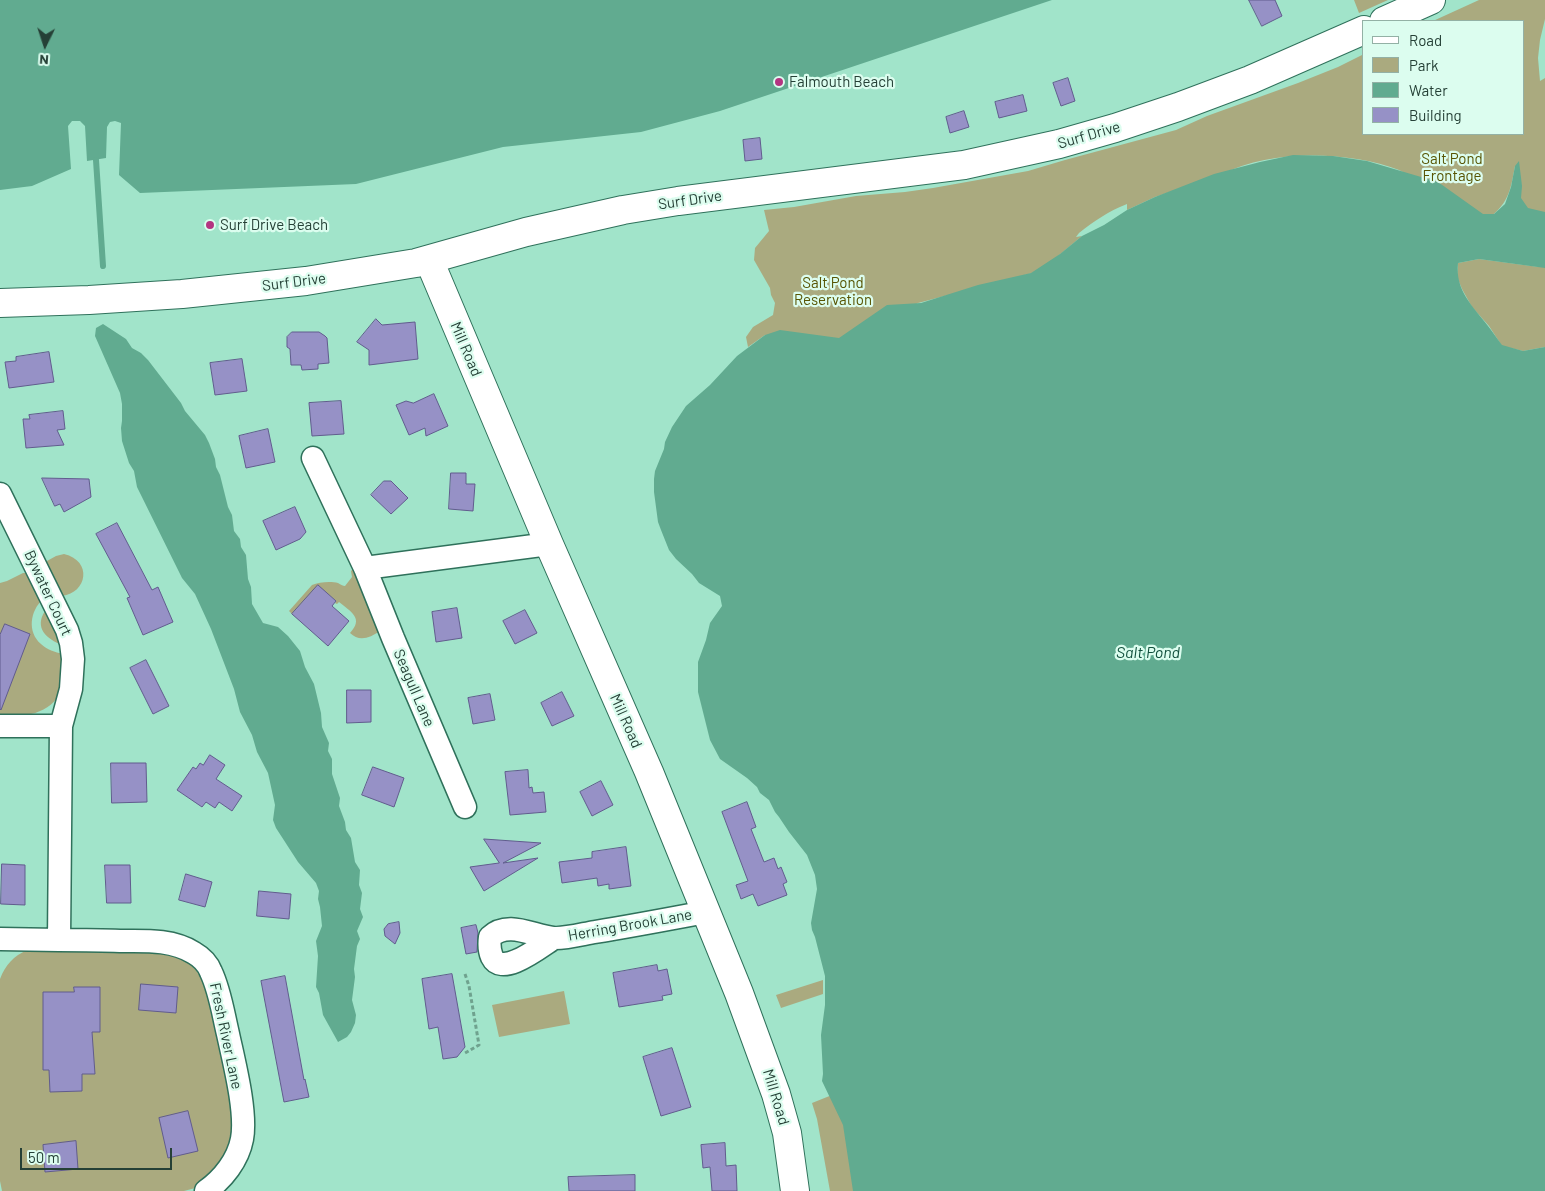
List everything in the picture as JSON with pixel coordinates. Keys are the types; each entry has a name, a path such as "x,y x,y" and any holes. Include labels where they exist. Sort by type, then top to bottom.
{"main road":[{"path":"1386,20 1431,0"},
{"name":"Surf Drive","path":"0,303 89,300 213,292 351,275 429,260 526,232 623,210 678,201 964,166 1060,144 1221,92 1362,31"},
{"name":"Mill Road","path":"429,260 549,544 649,772 750,1022 774,1088 786,1133 794,1191"}],"street":[{"name":"Seagull Lane","path":"313,458 365,568 465,807"},
{"name":"Bywater Court","path":"0,494 67,630 73,659 72,689 61,726"},
{"path":"365,568 549,544"},
{"path":"0,726 61,726 59,940"},
{"name":"Herring Brook Lane","path":"554,938 706,912"},
{"name":"Fresh River Lane","path":"0,939 164,942 193,952 211,970 218,988 244,1128 242,1142 230,1167 214,1186 206,1191"}],"path":[{"path":"465,974 469,986 479,1045 465,1053"}],"green space":[{"path":"1354,0 1388,0 1359,13"},
{"path":"1479,0 1545,0 1545,19 1538,58 1540,81 1545,78 1545,347 1523,351 1502,346 1489,326 1472,307 1457,277 1458,263 1479,259 1539,267 1520,200 1515,166 1507,198 1494,214 1502,228 1399,170 1357,159 1334,156 1310,156 1263,160 1155,197 1127,210 1127,204 1113,210 1079,233 1076,237 1082,236 1040,271 918,303 837,347 765,335 748,347 746,337 753,327 773,315 775,303 770,288 754,260 755,248 769,231 764,210 794,207 856,196 933,188 1028,171 1176,130 1207,116 1338,67 1362,55 1362,135 1525,135 1525,20 1435,20"},
{"path":"64,554 79,563 83,570 83,576 77,589 70,594 62,596 47,561"},
{"path":"354,568 380,631 365,638 353,636 350,633 356,623 354,616 339,602 335,603 336,601 318,586 292,614 289,611 312,585 332,582 345,586 352,577 351,571"},
{"path":"27,573 43,599 33,615 32,628 34,634 46,648 63,654 62,686 57,698 44,710 27,715 0,717 0,583"},
{"path":"47,608 60,644 49,638 42,630 41,620"},
{"path":"27,950 170,952 187,961 206,984 235,1105 232,1149 199,1187 184,1191 2,1191 0,1181 0,979 10,961"},
{"path":"823,980 823,994 781,1008 776,995"},
{"path":"564,991 570,1024 499,1037 492,1005"},
{"path":"842,1091 870,1191 830,1191 817,1119 812,1103"}],"water":[{"path":"0,0 1052,0 720,111 641,132 503,147 356,184 140,193 119,175 121,123 115,121 110,122 107,127 106,158 87,161 85,126 80,121 72,121 68,126 71,169 32,186 0,190"},
{"name":"Salt Pond","path":"1293,155 1333,156 1367,161 1438,182 1483,214 1494,214 1505,204 1515,166 1519,161 1522,186 1521,198 1528,208 1545,212 1545,268 1479,259 1458,263 1458,273 1459,282 1466,298 1502,345 1523,351 1545,347 1545,1191 853,1191 843,1125 822,1081 821,1035 825,1005 825,976 811,923 817,889 815,875 807,855 775,812 769,800 747,778 720,759 710,740 698,692 698,662 710,623 722,606 720,596 699,583 669,550 658,522 654,479 665,442 672,427 686,406 710,385 737,356 765,335 780,330 839,338 887,305 921,303 978,285 1031,273 1060,254 1082,236 1127,210 1155,197 1214,174"},
{"path":"103,324 126,339 132,348 148,360 205,435 220,475 228,507 232,515 234,531 240,539 241,547 246,555 252,604 263,623 278,627 300,651 305,667 314,684 321,713 322,727 329,743 328,751 332,759 332,774 340,798 339,806 346,830 351,838 355,862 360,870 359,885 362,893 360,909 363,917 357,931 360,939 357,946 352,1000 356,1015 355,1023 347,1037 338,1042 323,1015 316,987 318,956 316,941 322,926 318,899 319,891 316,883 298,862 276,828 273,820 275,805 268,773 240,712 234,689 211,629 195,594 182,578 137,487 134,471 129,463 122,441 122,404 120,393 95,336 96,328"}],"building":[{"path":"1249,0 1275,0 1282,16 1262,26"},
{"path":"1068,78 1075,101 1061,106 1053,83"},
{"path":"1023,95 1027,111 999,118 995,102"},
{"path":"964,111 969,127 950,133 946,117"},
{"path":"760,138 762,159 745,161 743,140"},
{"path":"376,319 382,325 415,322 418,359 369,365 369,350 357,342"},
{"path":"292,332 319,332 325,336 327,338 329,363 318,364 318,369 302,370 301,365 291,365 287,337"},
{"path":"49,352 54,382 9,388 5,362 16,361 16,357"},
{"path":"242,359 247,391 215,395 210,363"},
{"path":"434,394 448,426 426,436 425,428 409,435 396,405 406,401 413,403"},
{"path":"341,401 344,434 312,436 309,403"},
{"path":"63,411 65,429 57,430 64,445 26,448 23,419 30,419 29,415"},
{"path":"268,429 275,462 246,468 239,436"},
{"path":"451,473 466,473 466,484 475,484 473,511 449,509"},
{"path":"42,478 89,479 91,497 64,512 60,504 55,506"},
{"path":"384,481 391,481 408,498 391,514 371,495"},
{"path":"295,507 306,532 300,539 276,550 263,521"},
{"path":"117,523 152,590 158,587 173,622 143,635 127,598 130,597 96,534"},
{"path":"318,585 336,601 332,606 349,621 328,646 292,614"},
{"path":"457,608 462,638 436,642 432,612"},
{"path":"525,610 537,633 515,644 503,621"},
{"path":"5,624 30,634 1,710 0,635"},
{"path":"146,660 169,706 153,714 130,668"},
{"path":"347,690 371,690 371,722 347,723"},
{"path":"562,692 574,716 552,726 541,703"},
{"path":"490,694 495,720 473,724 468,698"},
{"path":"210,755 225,765 216,779 242,796 232,811 219,802 215,808 206,802 202,807 177,790 193,767 196,769 200,763 203,765"},
{"path":"111,763 146,763 147,802 112,803"},
{"path":"373,767 404,778 394,807 362,795"},
{"path":"528,770 529,788 532,787 533,793 544,792 546,812 510,815 505,772"},
{"path":"601,781 613,805 592,816 580,792"},
{"path":"747,802 756,827 751,829 764,862 774,858 778,869 781,867 787,882 783,884 787,895 758,906 753,894 741,899 736,885 748,881 722,812"},
{"path":"484,839 541,843 503,863 538,858 484,891 470,867 499,863"},
{"path":"626,847 631,886 609,889 609,884 598,886 597,878 562,883 559,862 592,858 592,852"},
{"path":"2,864 25,865 25,905 1,904"},
{"path":"105,865 130,865 131,903 107,903"},
{"path":"186,874 212,882 205,907 179,900"},
{"path":"259,891 291,894 289,919 257,916"},
{"path":"399,922 400,933 395,944 385,936 384,929 388,924"},
{"path":"476,925 478,933 477,952 466,954 461,928"},
{"path":"657,965 658,971 667,969 672,994 662,996 663,1000 619,1007 613,973"},
{"path":"452,974 465,1047 457,1057 443,1059 438,1027 429,1029 422,979"},
{"path":"285,976 304,1080 309,1097 284,1102 261,981"},
{"path":"141,984 178,987 176,1013 139,1010"},
{"path":"74,987 100,987 100,1032 92,1032 95,1074 82,1074 82,1091 50,1092 49,1070 43,1070 43,992 74,992"},
{"path":"672,1048 691,1107 661,1116 643,1057"},
{"path":"188,1111 198,1151 168,1158 159,1118"},
{"path":"76,1141 78,1169 45,1172 43,1145"},
{"path":"725,1143 726,1166 736,1165 737,1191 712,1191 710,1167 703,1168 701,1145"},
{"path":"635,1175 635,1191 569,1191 568,1177"}],"waterway":[{"path":"96,160 103,266"}],"place":[{"name":"Falmouth Beach","path":"779,82"},
{"name":"Surf Drive Beach","path":"210,225"}],"park label":[{"name":"Salt Pond Frontage","path":"1452,168"},
{"name":"Salt Pond Reservation","path":"833,292"}]}
